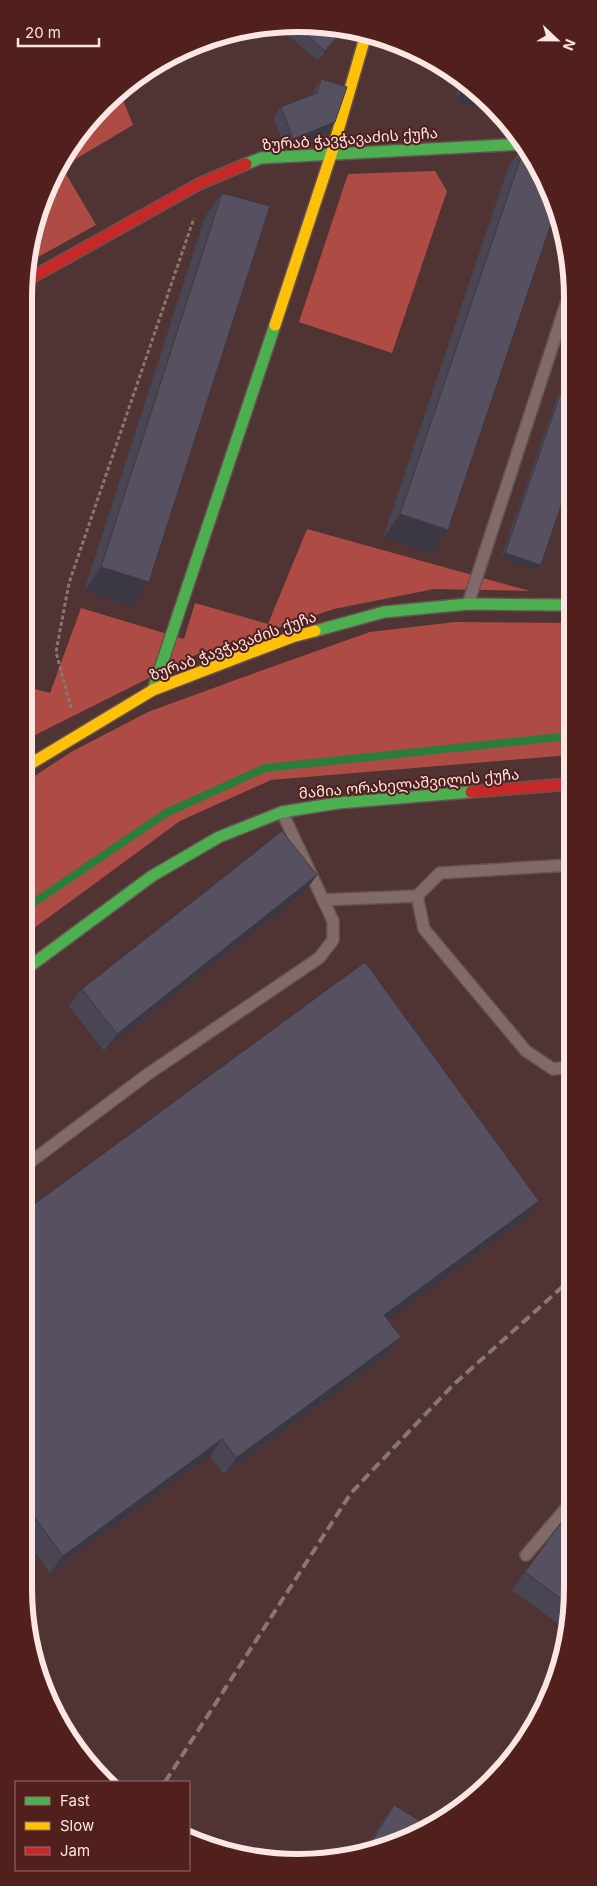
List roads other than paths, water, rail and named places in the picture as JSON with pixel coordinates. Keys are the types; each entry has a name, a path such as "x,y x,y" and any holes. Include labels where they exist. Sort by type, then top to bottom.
{"street":[{"path":"153,690 331,155 364,41"},
{"name":"ზურაბ ჭავჭავაძის ქუჩა","path":"34,277 207,181 261,158 515,144"},
{"name":"ზურაბ ჭავჭავაძის ქუჩა","path":"32,763 153,690 292,638 384,612 468,604 564,605"},
{"name":"მამია ორახელაშვილის ქუჩა","path":"32,965 152,876 219,837 282,812 338,803 564,784"}],"lane":[{"path":"468,604 564,310"},
{"path":"32,1161 148,1074 319,958 333,940 333,921 282,812"},
{"path":"323,900 417,896 440,873 564,864"},
{"path":"417,896 424,929 526,1051 553,1069 564,1067"},
{"path":"526,1555 564,1511"}],"waterway":[{"path":"32,904 166,813 265,768 564,737"}],"railway":[{"path":"166,1781 351,1493 453,1385 564,1285"}]}
